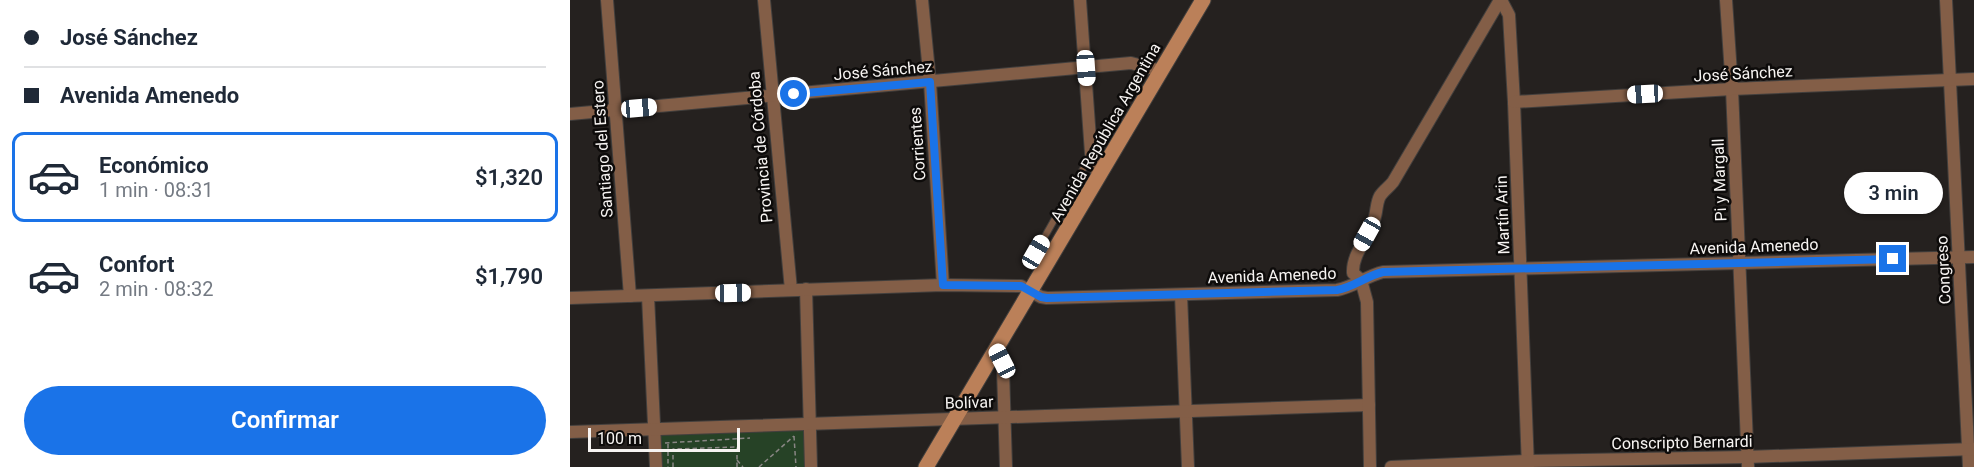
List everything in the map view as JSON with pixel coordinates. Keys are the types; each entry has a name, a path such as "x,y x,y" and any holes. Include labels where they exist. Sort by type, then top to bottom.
{"main road":[{"name":"Avenida República Argentina","path":"926,467 1203,0"}],"street":[{"name":"Santiago del Estero","path":"607,0 630,296"},
{"name":"Provincia de Córdoba","path":"764,0 791,290"},
{"name":"Corrientes","path":"922,0 930,82 943,285"},
{"path":"1080,0 1092,155 1099,177"},
{"path":"1370,467 1367,311 1361,280 1353,273 1353,269 1360,246 1374,222 1380,196 1393,182 1501,0"},
{"name":"Martín Arin","path":"1501,0 1509,15 1528,464"},
{"name":"Pi y Margall","path":"1726,0 1748,462"},
{"name":"Congreso","path":"1946,0 1971,449 1969,467"},
{"name":"José Sánchez","path":"570,114 1131,63 1161,71"},
{"name":"José Sánchez","path":"1514,102 1732,89 1974,79"},
{"name":"Avenida Amenedo","path":"570,298 943,285 1021,286 1047,298 1181,295 1337,290 1353,286 1361,280 1383,272 1974,257"},
{"path":"806,289 811,467"},
{"path":"1181,295 1188,467"},
{"path":"648,296 661,436 656,467"},
{"path":"996,349 1003,369 1006,467"},
{"name":"Bolívar","path":"570,432 661,436 809,423 1369,405"},
{"name":"Conscripto Bernardi","path":"1391,467 1748,462 1971,449"}],"lane":[{"path":"1036,252 1109,123"}],"path":[{"path":"783,436 795,435"},
{"path":"759,467 795,435"},
{"path":"795,435 796,467"},
{"path":"737,467 736,447 673,448 673,467 668,467 661,436 748,438"},
{"path":"737,459 743,467"}],"green space":[{"path":"804,429 806,467 660,467 659,433"}],"route":[{"path":"794,94 930,82 943,285 1021,286 1047,298 1181,295 1337,290 1353,286 1369,276 1383,272 1893,259"}]}
